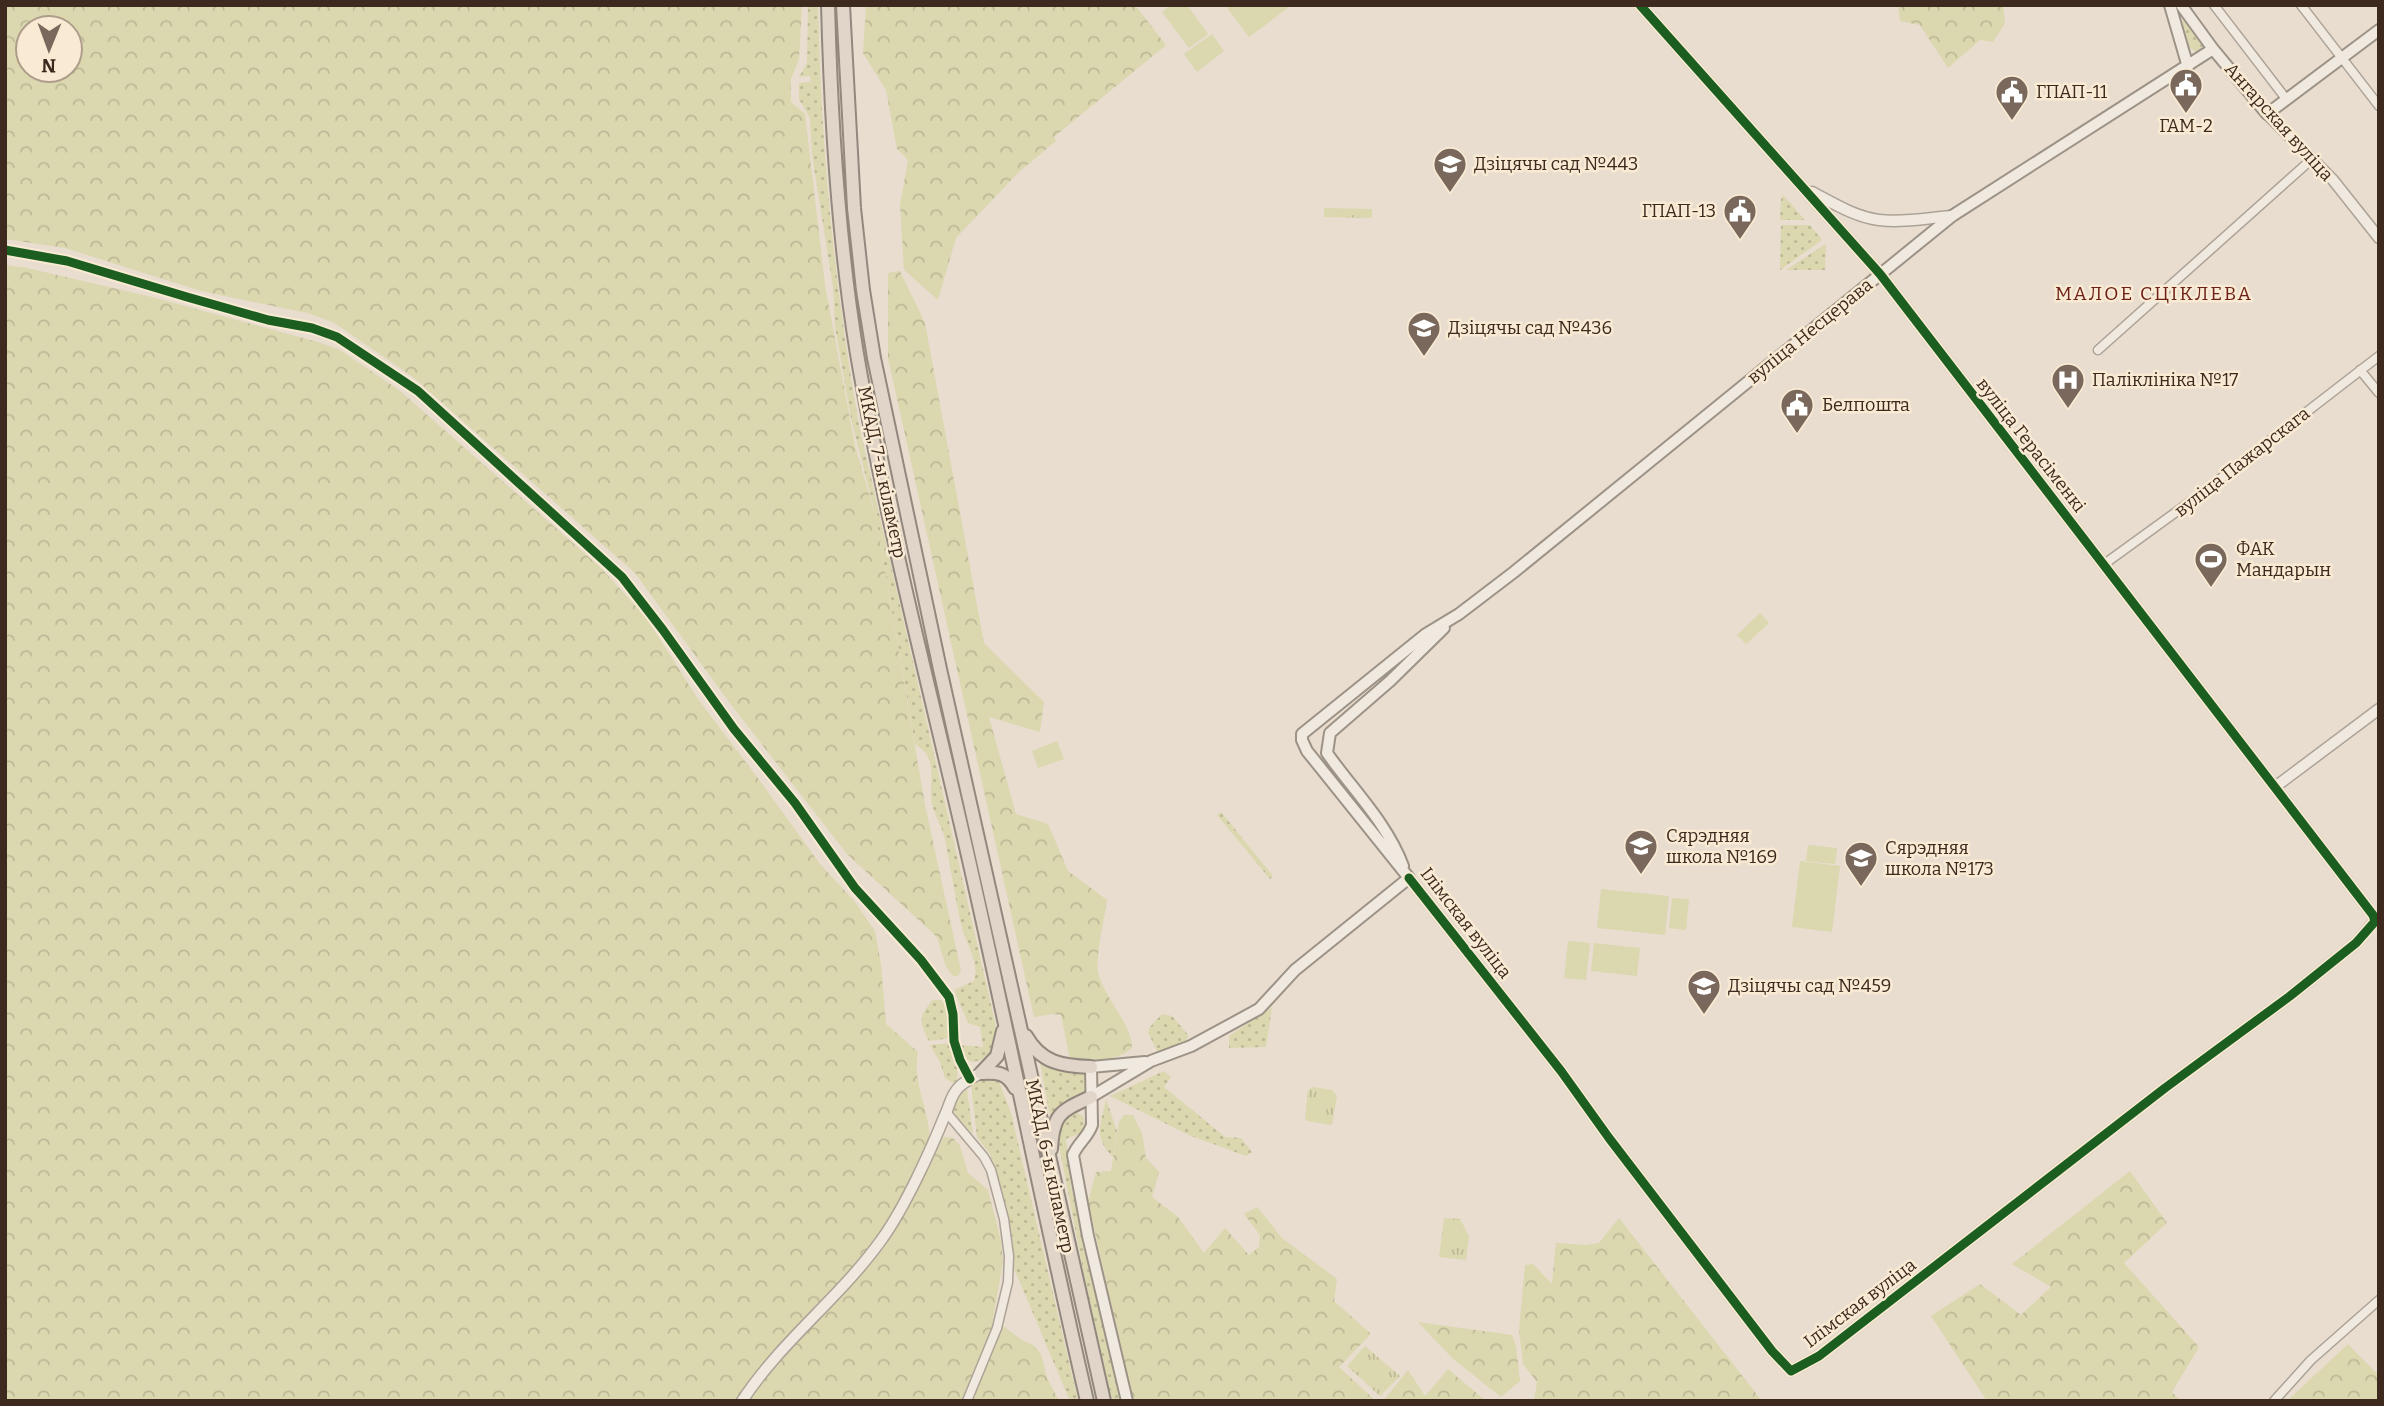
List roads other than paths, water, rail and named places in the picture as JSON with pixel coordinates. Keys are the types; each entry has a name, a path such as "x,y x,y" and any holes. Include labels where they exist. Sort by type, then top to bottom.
{"highway":[{"name":"МКАД, 7-ы кіламетр","path":"828,5 839,215 857,354 874,444 984,932"},
{"name":"МКАД, 7-ы кіламетр","path":"843,5 854,208 874,358 940,668 1000,930"},
{"name":"МКАД, 6-ы кіламетр","path":"1000,930 1050,1167 1104,1401"},
{"name":"МКАД, 6-ы кіламетр","path":"984,932 1087,1401"},
{"path":"975,1076 997,1056 1001,1047 1004,1020"},
{"path":"1019,1023 1032,1048 1049,1062 1091,1068"},
{"path":"975,1076 1000,1072 1007,1076 1019,1096"},
{"path":"1050,1167 1052,1128 1057,1116 1063,1110 1091,1097"}],"main road":[{"path":"2170,5 2188,67"},
{"name":"Ангарская вуліца","path":"2182,5 2213,49 2267,114"},
{"path":"2267,114 2379,30"},
{"name":"вуліца Несцерава","path":"1459,614 1952,216 2213,49"},
{"path":"1330,733 1318,730 1321,719 1426,634 1459,614"},
{"path":"1091,1097 1151,1061 1191,1046 1259,1009 1295,970 1407,874 1396,848 1327,753 1330,733 1390,681 1459,614"},
{"path":"1382,668 1391,669 1390,681"},
{"name":"Ілімская вуліца","path":"1321,719 1302,734 1304,745 1359,818 1407,874"},
{"path":"1359,818 1370,809"},
{"path":"1127,1401 1074,1166 1074,1151 1090,1132 1092,1125 1091,1068 1151,1061"}],"street":[{"name":"вуліца Герасіменкі","path":"1640,5 1880,274 2377,919"},
{"path":"2214,5 2287,100"},
{"path":"2301,5 2379,106"},
{"name":"Ангарская вуліца","path":"2267,114 2346,196 2379,238"},
{"path":"2098,350 2312,159"},
{"path":"1804,188 1855,214 1877,220 1952,216"},
{"path":"5,250 67,261 268,320 312,328 337,337 418,391 622,577 734,729 795,803 855,888 921,960 949,997 954,1041 960,1060 975,1076 960,1085 953,1095 910,1189 882,1239 835,1294 773,1358 742,1401"},
{"name":"вуліца Пажарскага","path":"2103,565 2194,499 2379,356"},
{"path":"2360,370 2379,393"},
{"path":"2275,787 2379,709"},
{"name":"Ілімская вуліца","path":"1407,874 1556,1063 1617,1148 1772,1351 1791,1371 1819,1356 2165,1088 2290,996 2356,943 2377,919"},
{"path":"947,1113 984,1157 991,1170 1004,1219 1009,1256 1008,1282 996,1328 967,1401"},
{"path":"2274,1401 2311,1360 2379,1300"}],"place":[{"name":"ГАМ-2","path":"2186,115"},
{"name":"ГПАП-11","path":"2012,122"},
{"name":"Дзіцячы сад №443","path":"1450,194"},
{"name":"ГПАП-13","path":"1740,241"},
{"name":"Дзіцячы сад №436","path":"1424,358"},
{"name":"Паліклініка №17","path":"2068,410"},
{"name":"Белпошта","path":"1797,435"},
{"name":"ФАК Мандарын","path":"2211,589"},
{"name":"Сярэдняя школа №169","path":"1641,876"},
{"name":"Сярэдняя школа №173","path":"1861,888"},
{"name":"Дзіцячы сад №459","path":"1704,1016"}],"district":[{"name":"МАЛОЕ СЦІКЛЕВА","path":"2154,293"}]}
